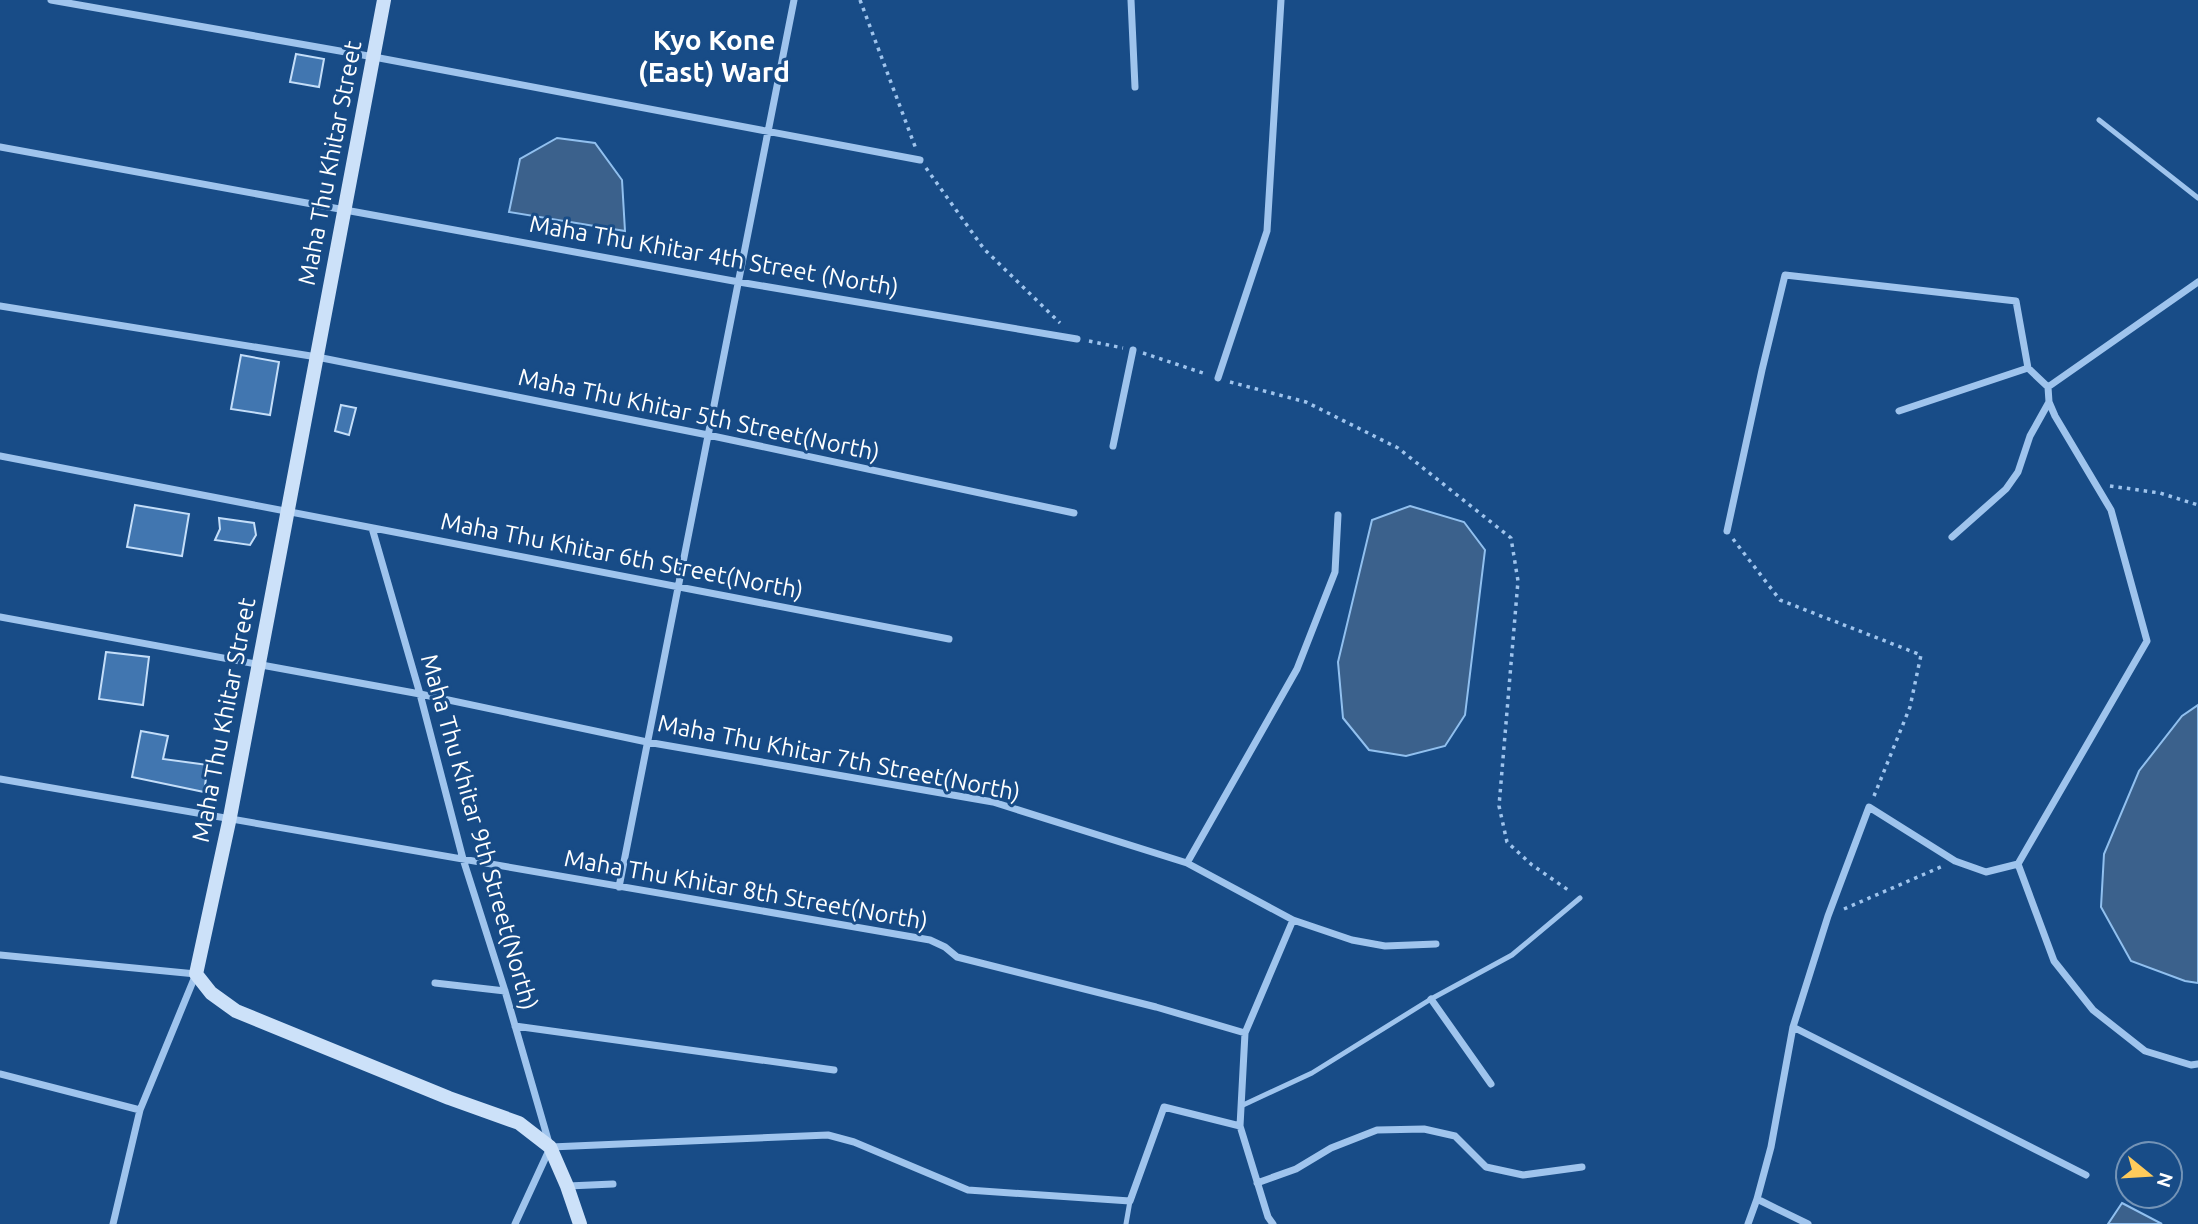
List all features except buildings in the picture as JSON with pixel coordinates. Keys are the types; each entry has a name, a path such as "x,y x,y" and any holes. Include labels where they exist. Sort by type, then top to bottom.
{"street":[{"path":"51,0 374,57 920,160"},
{"name":"Maha Thu Khitar Street","path":"196,974 230,817 384,0"},
{"path":"619,887 794,0"},
{"path":"1131,0 1135,87"},
{"path":"1218,378 1268,231 1281,0"},
{"name":"Maha Thu Khitar 4th Street (North)","path":"0,147 738,282 1077,339"},
{"path":"1727,531 1785,275 2016,302 2028,368 2048,387 2049,402 2111,510 2147,641 2018,864 1986,872 1955,861 1869,807 1828,916 1793,1027 1771,1147 1748,1224"},
{"path":"2048,387 2198,282"},
{"name":"Maha Thu Khitar 5th Street(North)","path":"0,306 317,356 1074,513"},
{"path":"1113,446 1133,350"},
{"path":"1899,411 2028,368"},
{"path":"1952,537 2006,489 2018,472 2030,436 2049,402"},
{"name":"Maha Thu Khitar 6th Street(North)","path":"0,456 949,639"},
{"path":"1187,863 1297,669 1335,572 1338,515"},
{"name":"Maha Thu Khitar 9th Street(North)","path":"372,528 420,694 463,859 550,1147"},
{"name":"Maha Thu Khitar 7th Street(North)","path":"0,617 420,694 647,742 993,802 1187,863 1293,920 1352,940 1385,946 1436,944"},
{"name":"Maha Thu Khitar 8th Street(North)","path":"0,779 930,940 957,957 1156,1007 1245,1033"},
{"path":"2018,864 2054,961 2093,1010 2145,1051 2191,1065 2198,1064"},
{"path":"1273,1224 1268,1217 1240,1126 1245,1033 1293,920"},
{"path":"0,955 196,974 211,993 236,1012 449,1098 519,1123 550,1147 580,1224"},
{"path":"113,1224 140,1110 196,974"},
{"path":"435,983 505,991"},
{"path":"1431,999 1491,1084"},
{"path":"515,1026 834,1070"},
{"path":"1793,1027 2085,1175"},
{"path":"0,1074 140,1110"},
{"path":"550,1147 828,1135 854,1142 968,1190 1130,1201 1164,1107 1240,1126"},
{"path":"1257,1183 1296,1169 1331,1147 1377,1130 1424,1129 1455,1136 1486,1167 1522,1175 1582,1167"},
{"path":"515,1224 550,1147"},
{"path":"567,1186 612,1184"},
{"path":"1757,1199 1808,1224"}],"lane":[{"path":"2099,120 2198,198"},
{"path":"1241,1107 1312,1073 1431,999 1512,955 1580,898"},
{"path":"1126,1224 1130,1201"}],"path":[{"path":"860,0 920,160 984,249 1077,339 1133,350 1218,378 1306,402 1398,448 1511,538 1518,581 1499,806 1507,842 1532,865 1580,898"},
{"path":"2095,484 2160,493 2198,505"},
{"path":"1727,531 1780,600 1921,654 1910,707 1869,807"},
{"path":"1828,916 1955,861"}],"water":[{"path":"557,138 595,143 622,180 625,231 509,212 520,159"},
{"path":"1410,506 1464,522 1485,550 1465,715 1445,746 1406,756 1369,750 1343,718 1338,662 1372,520"},
{"path":"2198,705 2198,983 2185,981 2131,961 2101,907 2104,854 2139,771 2182,716"},
{"path":"2117,1210 2135,1210 2162,1224 2108,1224"}],"district":[{"name":"Kyo Kone (East) Ward","path":"714,56"}]}
